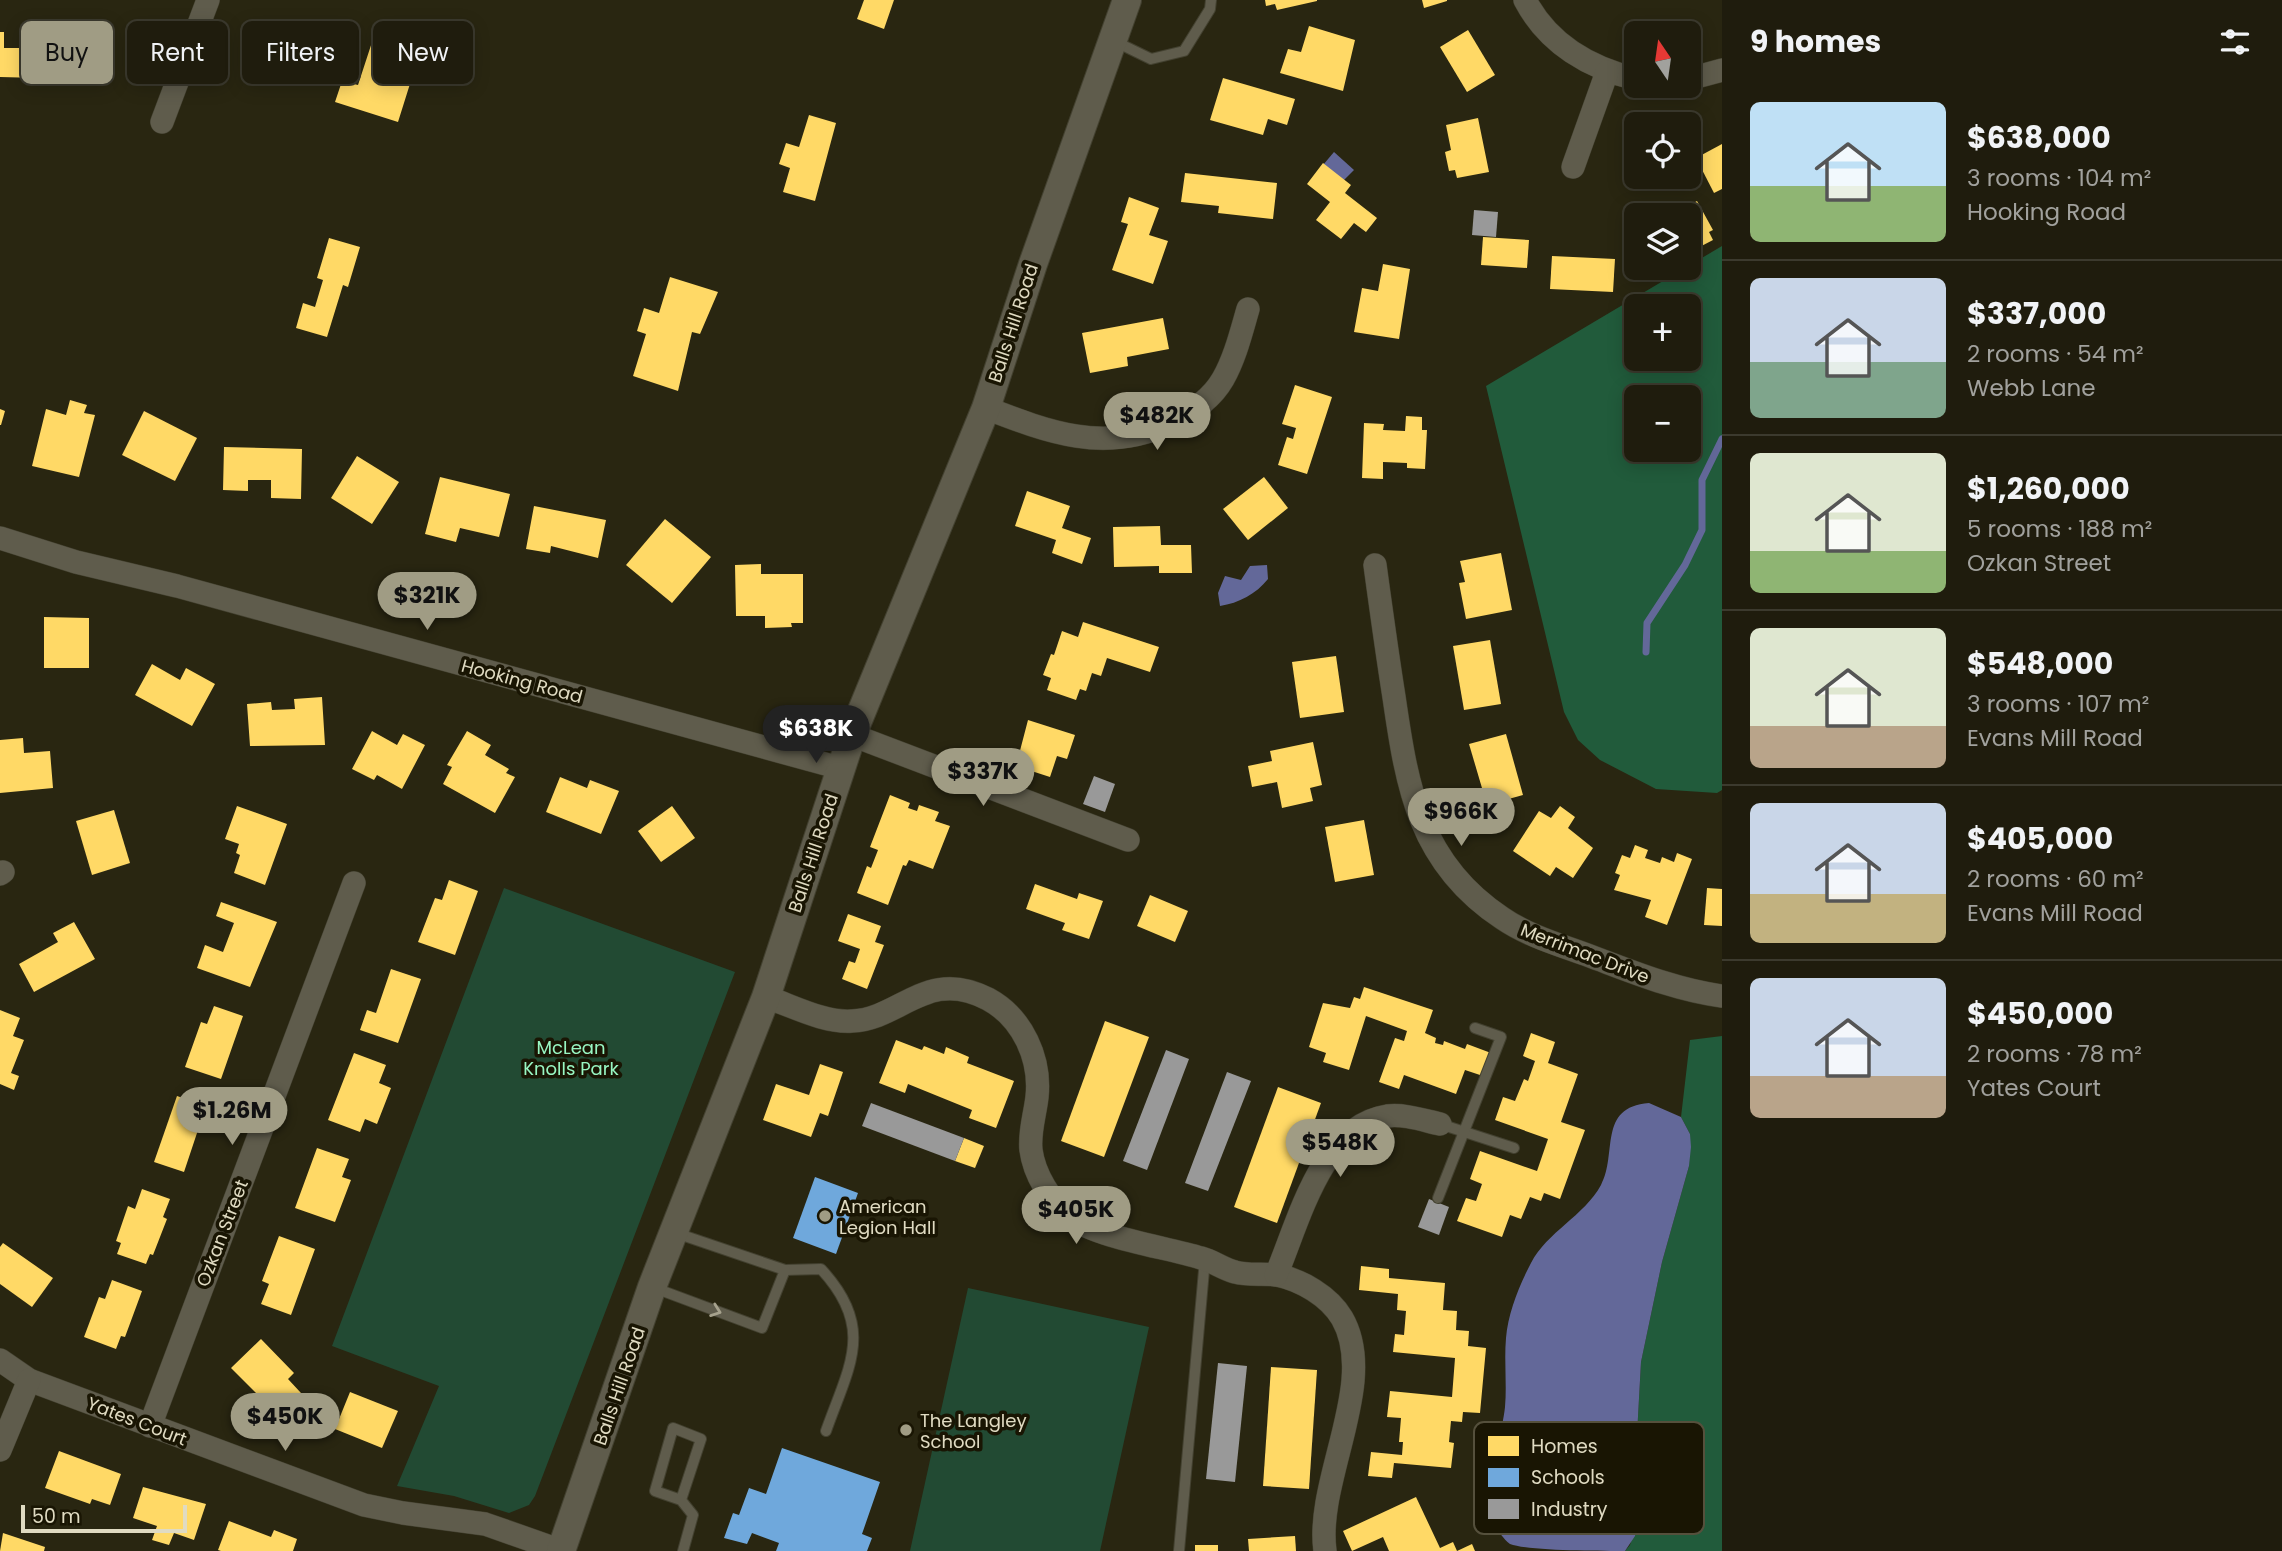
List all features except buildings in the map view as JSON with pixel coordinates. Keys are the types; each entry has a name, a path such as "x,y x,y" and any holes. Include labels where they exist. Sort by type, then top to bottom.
{"street":[{"path":"162,122 208,0"},
{"name":"Balls Hill Road","path":"562,1551 652,1287 766,997 852,735 986,408 1127,0"},
{"path":"1525,0 1548,33 1576,57 1607,72 1624,76"},
{"path":"1701,76 1722,70"},
{"path":"1573,167 1607,72"},
{"path":"986,408 1046,431 1077,439 1106,440 1159,428 1196,408 1221,382 1232,361 1248,309"},
{"name":"Hooking Road","path":"0,538 76,562 177,586 840,768"},
{"name":"Merrimac Drive","path":"1375,565 1405,775 1415,810 1432,844 1453,874 1476,898 1502,918 1534,935 1683,990 1722,996"},
{"path":"852,735 1128,840"},
{"name":"Ozkan Street","path":"150,1426 354,883"},
{"path":"766,997 832,1020 853,1021 871,1018 927,992 967,992 987,999 1012,1019 1031,1049 1037,1074 1031,1150 1038,1173 1054,1200 1070,1217 1090,1229 1205,1259 1233,1272 1276,1275 1314,1290 1331,1303 1342,1318 1350,1338 1352,1370 1348,1416 1326,1496 1325,1551"},
{"path":"1276,1275 1322,1165 1348,1135 1368,1122 1385,1116 1406,1115 1440,1124"},
{"name":"Yates Court","path":"0,1360 29,1380 364,1505 485,1524 562,1551"},
{"path":"0,1450 29,1380"}],"lane":[{"path":"1111,40 1151,59 1184,51 1210,9 1211,0"},
{"path":"1438,1198 1501,1037 1475,1028"},
{"path":"1440,1124 1514,1148"},
{"path":"674,1232 785,1270 821,1269 836,1286 852,1314 855,1349 826,1431"},
{"path":"1178,1551 1205,1259"},
{"path":"652,1287 762,1328 785,1270"},
{"path":"681,1500 701,1438 673,1428 654,1491 681,1500 693,1515 683,1551"}],"green space":[{"path":"1722,246 1722,790 1717,793 1656,789 1600,760 1578,740 1564,712 1486,386 1624,304 1624,371 1701,371 1701,294 1641,294 1665,280 1701,280 1701,258"},
{"name":"McLean Knolls Park","path":"504,888 735,972 535,1496 529,1505 509,1513 454,1496 397,1486 439,1386 332,1346"},
{"path":"1722,1036 1722,1551 1625,1551 1634,1534 1704,1534 1704,1422 1638,1422 1641,1362 1662,1262 1689,1166 1690,1134 1681,1117 1690,1040"},
{"path":"968,1288 1149,1327 1100,1551 910,1551"}],"water":[{"path":"1334,152 1354,170 1342,182 1323,165"},
{"path":"1267,565 1268,579 1258,589 1234,603 1220,606 1218,593 1225,576 1241,580 1250,566"},
{"path":"1649,1103 1681,1117 1690,1134 1691,1147 1689,1166 1662,1262 1641,1362 1638,1422 1502,1422 1507,1329 1522,1281 1546,1242 1585,1206 1601,1185 1606,1173 1615,1123 1622,1113 1633,1106"},
{"path":"1502,1534 1635,1534 1625,1551 1548,1549 1510,1544"}],"waterway":[{"path":"1646,652 1647,623 1685,565 1702,530 1702,480 1722,439"}],"place":[{"name":"American Legion Hall","path":"825,1216"},
{"name":"The Langley School","path":"906,1430"}]}
